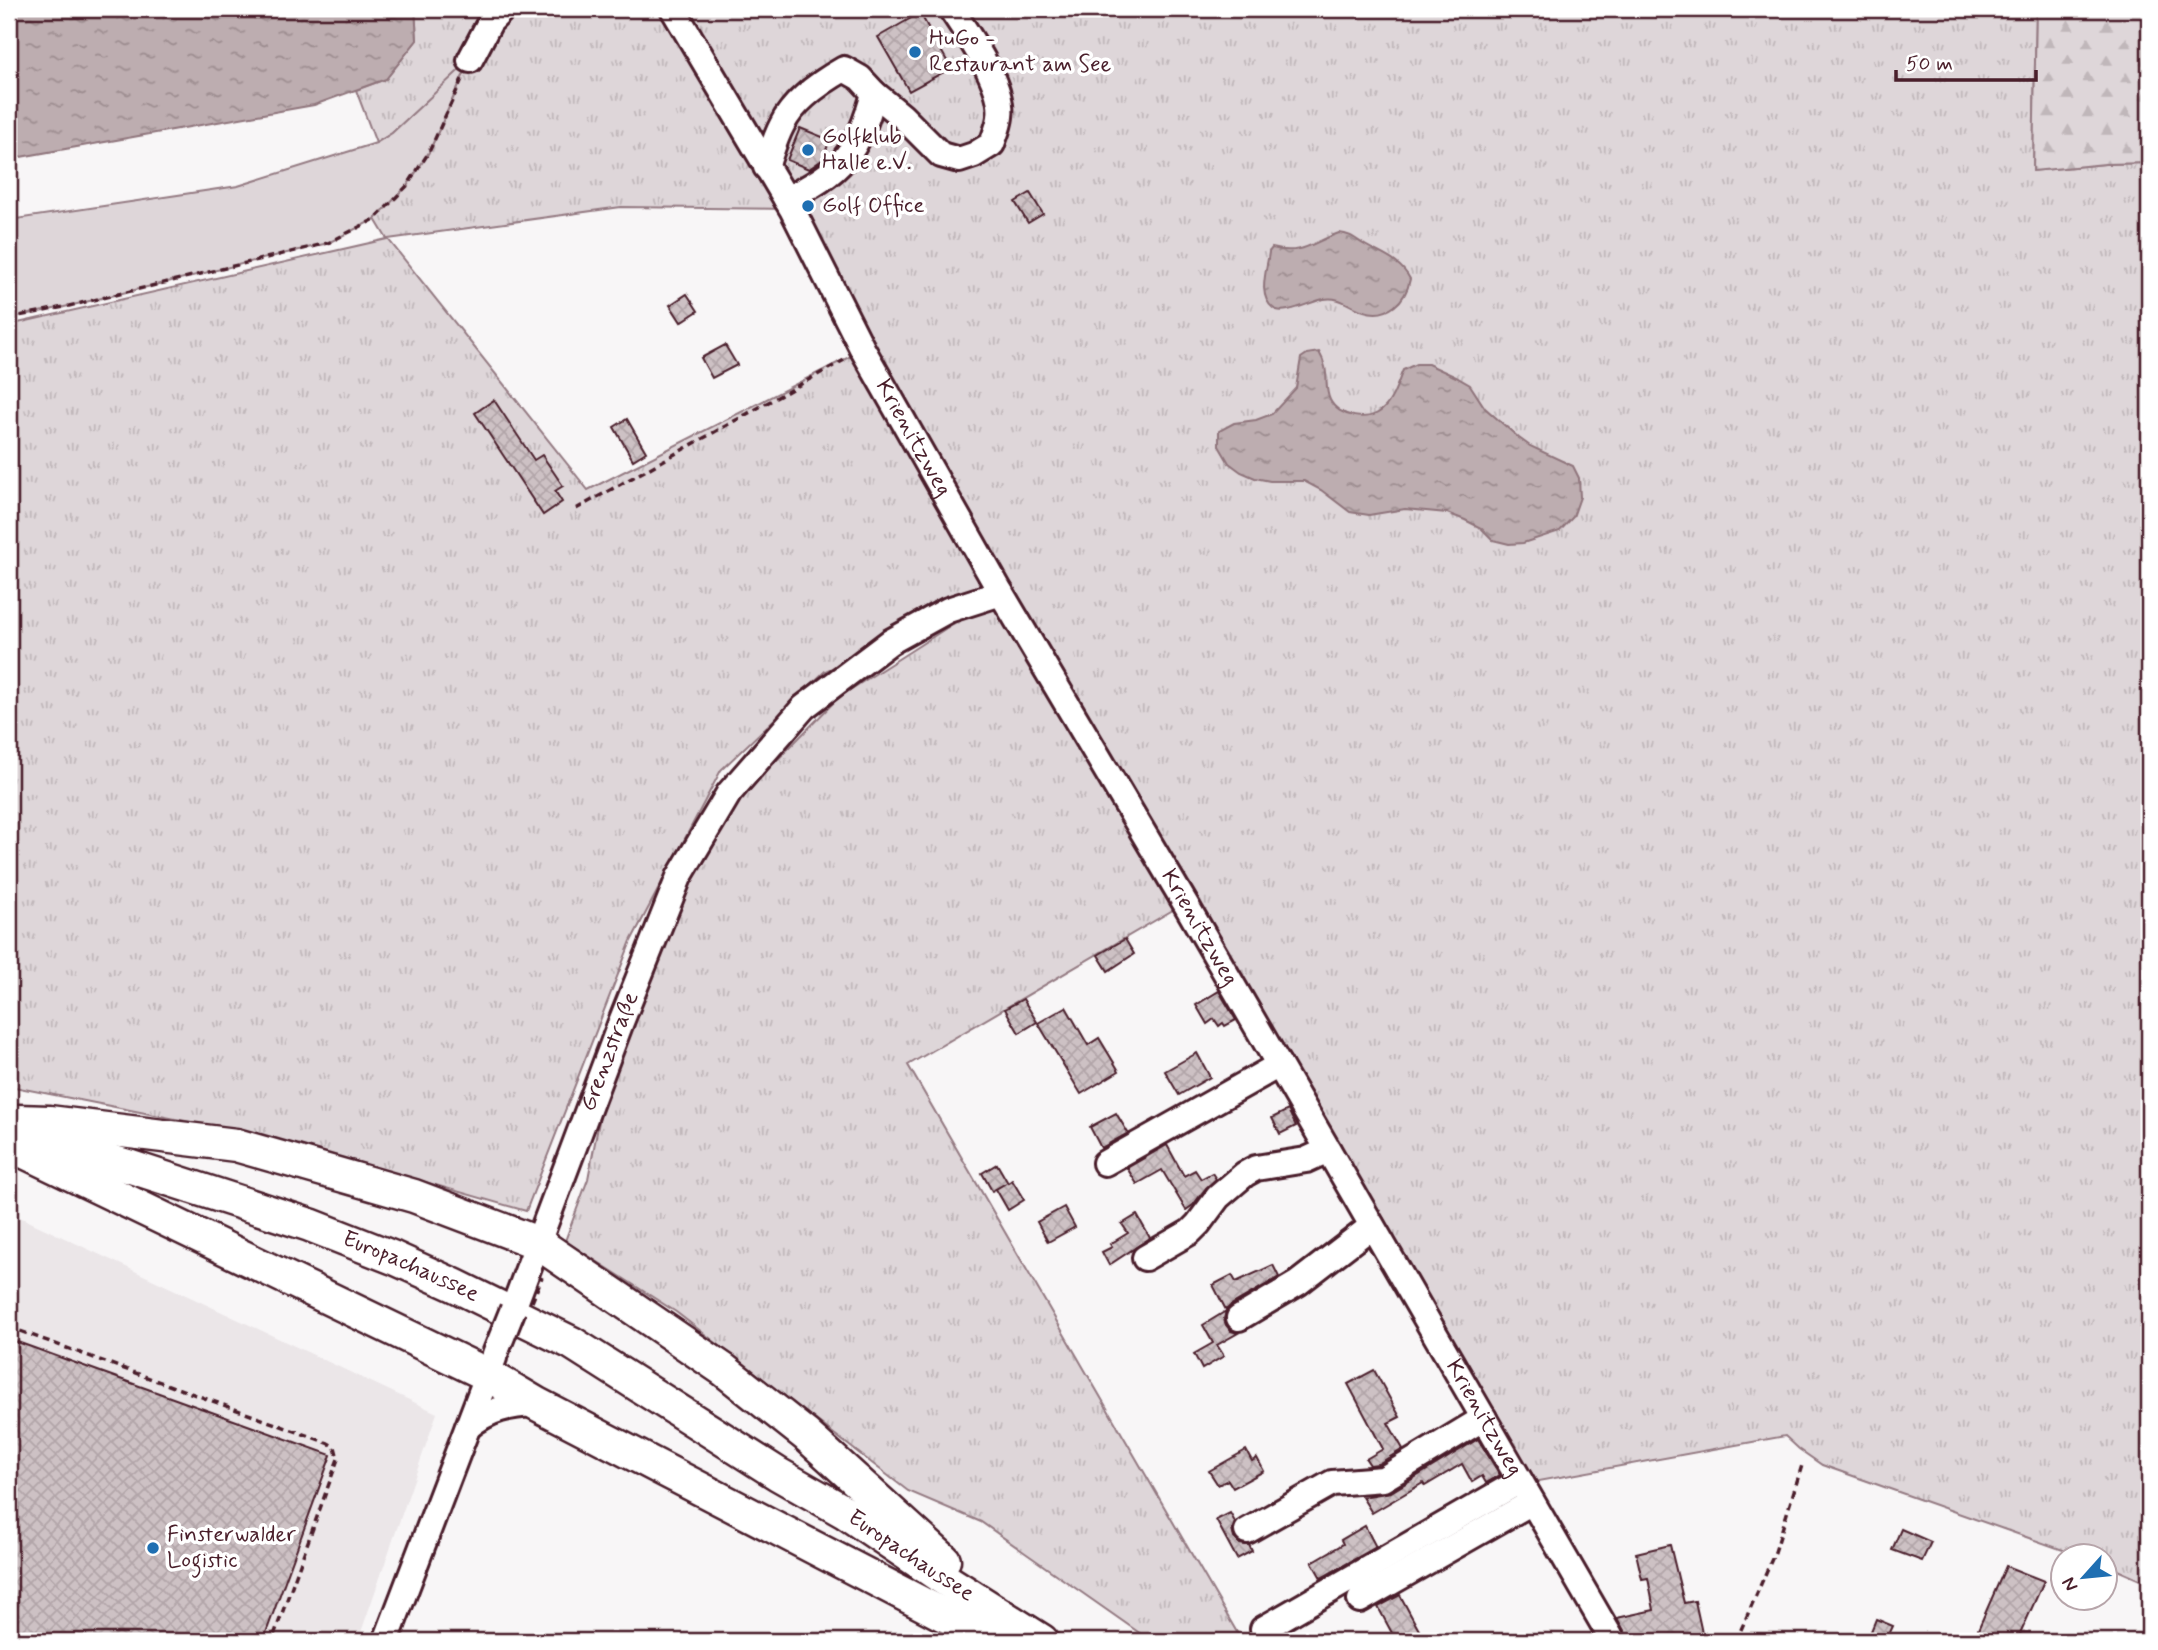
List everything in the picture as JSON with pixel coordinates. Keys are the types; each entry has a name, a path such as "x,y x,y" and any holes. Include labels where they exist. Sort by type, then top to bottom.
{"main road":[{"path":"9,1121 49,1122 236,1144 414,1196 533,1256 724,1370 806,1435 948,1564 1003,1634"},
{"name":"Europachaussee","path":"9,1132 131,1167 310,1225 442,1279 572,1343 778,1474 838,1523 951,1603 1003,1634 1042,1641"},
{"path":"9,1143 43,1162 175,1223 491,1365 537,1404 931,1608 1003,1634"}],"street":[{"path":"470,60 490,22 503,9"},
{"name":"Krienitzweg","path":"673,9 789,204 863,350 1001,593 1613,1641"},
{"path":"766,167 783,122 801,100 822,81 844,69 860,78 941,155 959,160 992,144 1000,116 999,96 982,58 951,9"},
{"path":"789,204 838,168 850,153 866,123 874,93"},
{"name":"Grenzstraße","path":"386,1641 678,877 729,793 804,707 890,642 948,610 1001,593"},
{"path":"1105,1163 1279,1065"},
{"path":"1145,1258 1190,1232 1218,1197 1245,1174 1256,1168 1306,1160 1328,1150"},
{"path":"1239,1318 1298,1283 1372,1226"},
{"path":"468,1427 494,1410 537,1404"},
{"path":"1247,1531 1332,1482 1383,1479 1484,1418"},
{"path":"1360,1600 1526,1491"},
{"path":"1263,1629 1526,1491"}],"path":[{"path":"9,318 328,243 375,219 407,187 429,152 470,60"},
{"path":"576,509 863,350"},
{"path":"9,1327 335,1447 338,1459 272,1641"},
{"path":"1736,1641 1775,1552 1803,1462"}],"shaded area":[{"path":"9,1212 437,1413 358,1641 9,1641"}],"green space":[{"path":"415,9 2036,9 2033,171 2149,163 2149,1584 2120,1571 2120,1542 2050,1542 2050,1545 1822,1465 1785,1436 1533,1482 1178,907 908,1065 1242,1641 1151,1641 981,1522 908,1491 676,1312 565,1241 588,1179 601,1111 651,974 686,888 742,796 839,697 998,595 825,671 721,770 631,941 526,1211 276,1139 9,1086 9,325 387,239 375,219 429,152 469,62 392,133 376,143 356,90 386,79 417,40","holes":["621,207 792,209 863,350 588,490 388,239"]},
{"path":"2036,9 2149,9 2149,163 2033,171"},
{"path":"470,60 429,152 407,186 375,219 328,243 9,318 9,220 238,186 376,143 392,133"}],"water":[{"path":"9,9 415,9 417,40 386,79 314,105 9,159"},
{"path":"1339,233 1353,237 1406,272 1410,279 1400,301 1388,310 1373,313 1330,298 1290,310 1273,308 1268,303 1264,289 1269,252 1272,248 1300,249"},
{"path":"1319,352 1325,366 1330,400 1340,411 1354,416 1370,416 1383,409 1403,370 1416,364 1428,364 1470,385 1485,408 1519,438 1573,466 1579,478 1580,497 1573,517 1560,531 1523,543 1509,544 1493,540 1481,528 1447,513 1405,509 1369,515 1350,512 1304,481 1270,481 1241,472 1229,463 1219,446 1219,431 1234,423 1256,420 1272,414 1296,388 1301,358"}],"building":[{"name":"HuGo - Restaurant am See","path":"920,13 951,68 909,91 878,37"},
{"name":"Golfklub Halle e.V.","path":"800,128 830,140 822,160 809,169 787,160"},
{"path":"1030,193 1043,214 1028,223 1015,202"},
{"path":"687,294 698,311 681,322 670,305"},
{"path":"725,345 737,365 712,378 701,358"},
{"path":"494,400 534,460 542,455 563,486 555,491 562,502 543,515 475,413"},
{"path":"627,419 646,452 633,460 614,427"},
{"path":"1125,939 1134,954 1108,971 1098,955"},
{"path":"1219,991 1236,1020 1225,1026 1223,1023 1219,1026 1214,1019 1207,1024 1196,1005"},
{"path":"1023,999 1037,1022 1019,1033 1005,1009"},
{"path":"1066,1007 1088,1045 1099,1038 1119,1071 1081,1094 1038,1023"},
{"path":"1197,1053 1210,1077 1179,1095 1165,1071"},
{"path":"1288,1110 1296,1126 1280,1134 1272,1118"},
{"path":"1116,1113 1128,1133 1101,1148 1090,1127"},
{"path":"1167,1145 1184,1176 1195,1170 1201,1179 1212,1173 1216,1179 1186,1210 1162,1170 1137,1184 1127,1168"},
{"path":"997,1164 1008,1183 1012,1180 1024,1200 1008,1210 996,1189 1006,1183 992,1191 982,1173"},
{"path":"1064,1207 1075,1227 1048,1242 1037,1222"},
{"path":"1137,1215 1150,1238 1109,1265 1102,1252 1128,1233 1122,1224"},
{"path":"1273,1265 1279,1277 1226,1310 1213,1285 1232,1275 1236,1282"},
{"path":"1226,1311 1226,1325 1231,1331 1238,1333 1217,1345 1224,1356 1202,1369 1194,1354 1213,1343 1203,1325"},
{"name":"Finsterwalder Logistic","path":"9,1339 331,1455 263,1641 9,1641"},
{"path":"1374,1370 1400,1417 1388,1423 1403,1449 1378,1464 1370,1465 1366,1459 1383,1449 1348,1384"},
{"path":"1478,1439 1500,1475 1486,1483 1482,1476 1472,1482 1462,1464 1372,1513 1362,1497 1391,1492"},
{"path":"1246,1450 1252,1461 1257,1458 1264,1471 1233,1488 1228,1480 1218,1485 1209,1471"},
{"path":"1230,1513 1235,1522 1232,1530 1234,1538 1240,1544 1249,1545 1252,1551 1237,1559 1216,1520"},
{"path":"1365,1526 1376,1547 1321,1578 1312,1562 1343,1544 1341,1540"},
{"path":"1901,1529 1931,1542 1922,1561 1892,1550"},
{"path":"1670,1545 1684,1603 1695,1601 1702,1633 1664,1641 1628,1641 1617,1618 1654,1610 1648,1578 1642,1579 1636,1553"},
{"path":"2006,1566 2044,1581 2017,1641 1973,1641"},
{"path":"1400,1595 1425,1641 1396,1641 1378,1607"},
{"path":"1876,1619 1893,1626 1886,1641 1867,1641"}],"place":[{"name":"HuGo - Restaurant am See","path":"915,52"},
{"name":"Golfklub Halle e.V.","path":"808,150"},
{"name":"Golf Office","path":"808,206"},
{"name":"Finsterwalder Logistic","path":"153,1548"}]}
